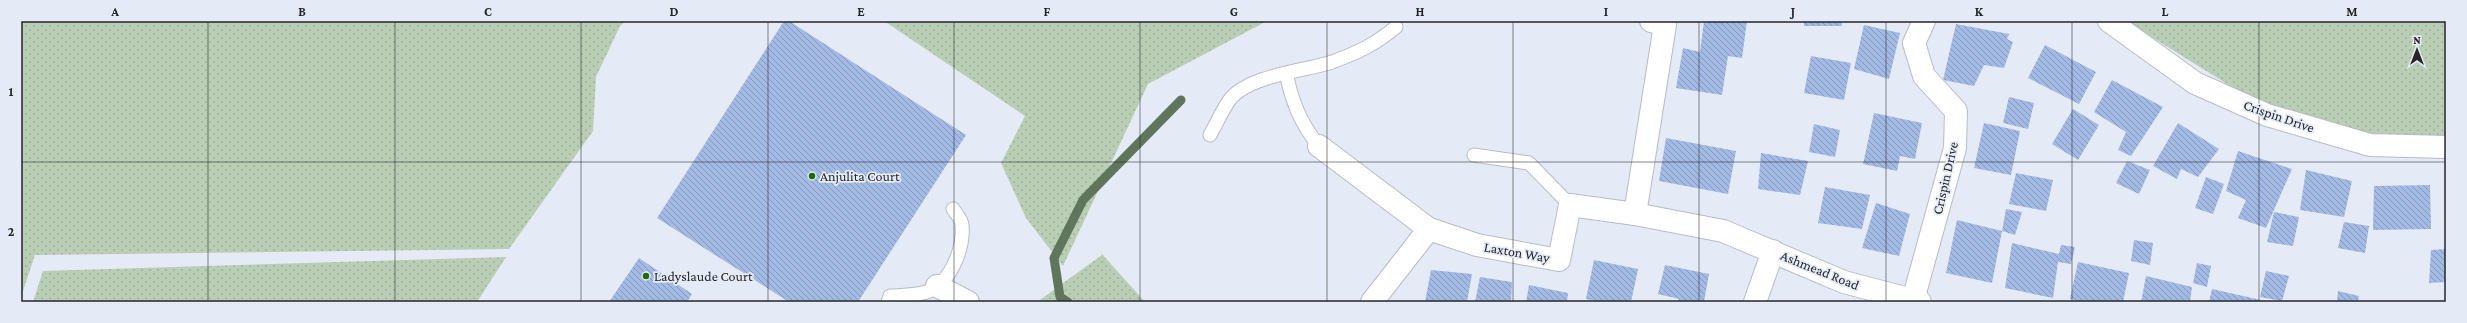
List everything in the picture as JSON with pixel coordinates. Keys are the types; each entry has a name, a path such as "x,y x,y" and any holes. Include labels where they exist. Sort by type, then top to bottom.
{"street":[{"path":"1635,214 1665,25 1651,21"},
{"name":"Crispin Drive","path":"1917,301 1955,140 1956,111 1924,76 1914,43 1924,21"},
{"name":"Crispin Drive","path":"2109,21 2195,83 2266,115 2370,145 2446,147"},
{"name":"Laxton Way","path":"1319,146 1429,229 1477,245 1559,260 1570,205"},
{"path":"1570,205 1635,214 1723,231 1773,250"},
{"path":"1372,302 1429,229"},
{"name":"Ashmead Road","path":"1755,302 1773,250 1844,282 1917,301"},
{"path":"937,286 968,302"}],"lane":[{"path":"1210,135 1232,97 1255,82 1286,72 1330,63 1373,46 1396,27"},
{"path":"1286,72 1293,103 1305,128 1319,146"},
{"path":"1474,155 1529,163 1570,205"},
{"path":"888,302 890,296 918,295 937,286 950,271 960,248 962,223 953,209"}],"green space":[{"path":"21,21 626,21 620,26 596,77 593,131 509,249 35,255 21,297"},
{"path":"884,21 1267,21 1148,84 1063,266 1026,218 1001,163 1025,116"},
{"path":"2126,21 2446,21 2446,140 2369,134 2269,110"},
{"path":"1102,255 1145,302 1037,302"},
{"path":"506,257 477,302 33,302 43,271"}],"building":[{"name":"Anjulita Court","path":"784,21 789,21 966,135 858,302 789,302 657,218"},
{"path":"1704,21 1747,21 1742,58 1728,56 1722,95 1676,88 1683,48 1700,52"},
{"path":"1804,21 1841,21 1842,26 1804,26"},
{"path":"1956,24 2009,34 2007,39 2013,42 2004,68 1984,65 1974,86 1943,80"},
{"path":"1864,25 1900,33 1889,79 1854,69"},
{"path":"2045,45 2096,72 2079,104 2028,78"},
{"path":"1811,56 1851,63 1844,100 1804,93"},
{"path":"2112,80 2163,107 2131,156 2118,150 2126,132 2094,112"},
{"path":"2009,97 2034,103 2028,129 2003,123"},
{"path":"2073,109 2099,125 2078,160 2052,144"},
{"path":"1874,113 1922,123 1915,159 1900,156 1897,171 1863,164"},
{"path":"1984,123 2020,131 2011,175 1974,168"},
{"path":"2178,123 2219,149 2198,177 2181,169 2177,179 2153,166"},
{"path":"1814,124 1840,130 1835,157 1809,152"},
{"path":"1666,138 1736,151 1728,194 1659,181"},
{"path":"2238,151 2292,169 2266,228 2238,218 2246,200 2226,191"},
{"path":"1761,153 1808,161 1800,195 1758,189"},
{"path":"2127,161 2150,170 2139,194 2116,183"},
{"path":"2306,170 2352,181 2344,217 2300,210"},
{"path":"2016,173 2053,180 2046,211 2009,204"},
{"path":"2206,177 2224,184 2213,214 2195,208"},
{"path":"2430,185 2431,229 2373,230 2374,186"},
{"path":"1825,187 1870,195 1862,229 1818,223"},
{"path":"1876,203 1910,214 1899,256 1862,248"},
{"path":"2006,209 2022,212 2015,235 2002,231"},
{"path":"2274,212 2299,217 2293,246 2267,242"},
{"path":"1957,220 2002,231 1992,283 1946,273"},
{"path":"2344,222 2369,226 2365,253 2338,248"},
{"path":"2134,240 2153,243 2150,265 2131,261"},
{"path":"2012,243 2059,254 2061,245 2075,247 2071,264 2058,262 2053,298 2005,288"},
{"path":"2446,249 2446,282 2429,283 2431,250"},
{"name":"Ladyslaude Court","path":"639,258 692,294 687,302 609,302"},
{"path":"1594,260 1638,269 1631,302 1601,302 1586,299"},
{"path":"2078,262 2129,273 2123,302 2083,302 2070,299"},
{"path":"2197,263 2211,266 2207,287 2193,283"},
{"path":"1665,265 1709,274 1704,302 1678,302 1679,299 1658,294"},
{"path":"1431,270 1472,274 1467,302 1425,302"},
{"path":"2266,271 2289,276 2282,301 2260,297"},
{"path":"2146,276 2192,287 2190,302 2141,302"},
{"path":"1480,277 1512,282 1511,302 1475,302"},
{"path":"1529,285 1568,293 1567,302 1526,302"},
{"path":"2212,289 2261,300 2261,302 2209,302"},
{"path":"2338,291 2359,296 2358,302 2337,302"}],"waterway":[{"path":"1068,302 1060,297 1054,258 1083,200 1181,100"}],"place":[{"name":"Anjulita Court","path":"812,176"},
{"name":"Ladyslaude Court","path":"646,276"}]}
